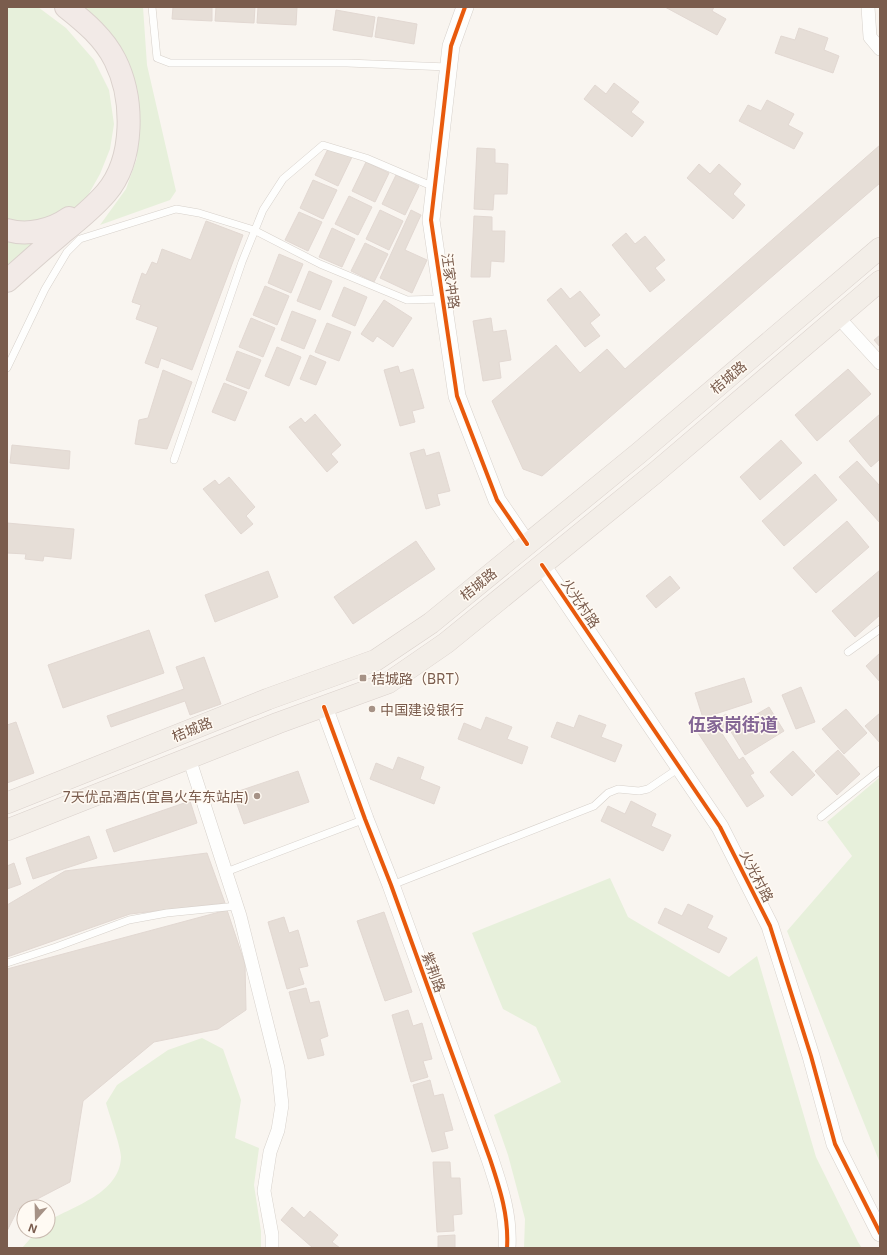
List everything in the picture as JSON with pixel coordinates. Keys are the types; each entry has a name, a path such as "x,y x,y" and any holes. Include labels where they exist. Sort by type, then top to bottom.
{"highway":[{"path":"7,230 30,231 48,229 78,214 105,180 114,159 120,127 119,99 113,76 102,57 84,33 66,16 50,7"},
{"path":"7,281 87,213 107,192 118,174 127,144 129,115 127,95 117,64 91,28 66,7"}],"main road":[{"name":"桔城路","path":"7,803 261,702 376,660 431,623 645,448 880,248"},
{"name":"桔城路","path":"7,830 278,723 388,683 446,643 655,473 880,281"}],"street":[{"name":"汪家冲路","path":"465,7 451,46 431,220 457,396 497,500 527,544"},
{"path":"868,7 870,37 880,49"},
{"path":"838,317 880,363"},
{"name":"火光村路","path":"542,565 720,827 770,926 811,1056 835,1144 880,1233"},
{"name":"紫荆路","path":"324,707 391,885 504,1202 508,1234 507,1248"},
{"path":"189,758 237,906 278,1068 282,1105 278,1130 270,1152 264,1191 272,1235 272,1248"}],"lane":[{"path":"152,7 157,58 170,63 347,63 448,67"},
{"path":"174,460 206,363 254,230 263,210 283,179 323,145 366,158 434,187"},
{"path":"7,368 46,289 67,252 80,239 176,209 198,213 254,230 320,264 407,300 442,299"},
{"path":"848,652 880,629"},
{"path":"391,885 594,806 608,793 618,789 639,791 648,789 680,768"},
{"path":"821,817 880,770"},
{"path":"226,872 365,819"},
{"path":"7,963 129,920 167,913 237,906"}],"green space":[{"path":"7,7 38,7 66,28 94,60 109,90 114,124 110,149 100,174 87,197 72,210 35,225 7,221"},
{"path":"83,7 143,7 147,65 176,191 170,200 100,225 126,189 137,158 137,91 125,58 108,29"},
{"path":"54,235 7,272 7,237"},
{"path":"880,777 880,1163 787,931 852,856 827,822"},
{"path":"610,878 628,917 729,977 757,956 816,1157 862,1248 524,1248 525,1219 508,1155 494,1115 561,1082 536,1027 503,1009 472,933"},
{"path":"202,1038 223,1049 241,1100 235,1138 259,1148 254,1185 261,1231 261,1248 22,1248 30,1239 56,1239 56,1217 94,1197 113,1180 119,1169 121,1157 117,1138 106,1103 117,1085 168,1050"}],"building":[{"path":"173,7 212,7 212,21 172,19"},
{"path":"216,7 255,7 254,23 215,21"},
{"path":"258,7 297,7 296,25 257,23"},
{"path":"665,7 714,7 712,11 726,19 717,35"},
{"path":"336,10 375,17 372,37 333,30"},
{"path":"378,17 417,24 414,44 375,37"},
{"path":"799,28 828,38 824,50 839,56 833,73 775,53 781,36 795,40"},
{"path":"614,83 639,102 631,112 644,122 632,137 584,99 595,85 606,94"},
{"path":"767,100 794,114 788,125 803,133 794,149 739,121 748,105 761,111"},
{"path":"880,145 880,183 542,476 523,469 492,401 556,345 580,373 607,349 625,369"},
{"path":"329,147 352,157 338,186 315,175"},
{"path":"477,148 495,149 495,163 508,164 507,194 494,194 493,210 474,209"},
{"path":"366,162 389,173 375,202 352,191"},
{"path":"699,164 710,174 719,164 741,184 733,194 745,205 733,219 687,178"},
{"path":"396,175 419,186 405,215 382,204"},
{"path":"313,180 337,190 323,219 300,208"},
{"path":"349,196 372,207 358,235 335,224"},
{"path":"380,210 403,221 389,250 366,239"},
{"path":"411,210 421,215 405,250 427,260 412,293 380,278"},
{"path":"299,212 322,222 308,251 285,240"},
{"path":"474,216 492,217 492,231 505,231 504,262 491,261 490,277 471,277"},
{"path":"206,221 243,235 192,370 161,358 158,368 145,363 158,327 136,319 141,305 132,302 142,273 146,275 152,262 157,264 162,249 191,260"},
{"path":"332,228 355,239 342,267 319,257"},
{"path":"626,233 635,244 645,236 665,260 655,268 665,280 650,292 612,245"},
{"path":"365,243 388,254 374,282 351,271"},
{"path":"279,254 303,264 291,293 268,283"},
{"path":"309,271 332,281 320,310 297,301"},
{"path":"265,286 289,296 277,325 253,315"},
{"path":"344,287 367,297 355,326 332,316"},
{"path":"561,288 570,299 580,291 600,315 590,323 600,336 585,347 547,300"},
{"path":"384,300 412,318 393,347 377,336 373,342 361,334"},
{"path":"292,311 316,320 304,349 281,340"},
{"path":"251,318 275,328 263,357 239,347"},
{"path":"491,318 493,332 506,330 511,360 499,362 501,378 483,381 473,321"},
{"path":"327,323 351,332 339,361 315,352"},
{"path":"880,335 880,347 874,340"},
{"path":"277,347 301,357 289,386 265,376"},
{"path":"237,351 261,360 249,389 226,380"},
{"path":"310,355 326,362 316,385 300,379"},
{"path":"398,366 400,373 413,369 424,408 412,411 415,422 400,426 384,370"},
{"path":"848,369 871,394 817,441 795,415"},
{"path":"163,370 192,382 167,449 135,444 139,420 148,418"},
{"path":"224,383 247,392 235,421 212,412"},
{"path":"315,414 341,445 331,454 338,462 327,472 289,427 301,418 305,423"},
{"path":"880,414 880,459 871,467 849,441"},
{"path":"781,440 802,463 760,500 740,477"},
{"path":"12,445 70,451 69,469 10,463"},
{"path":"424,449 426,456 439,452 450,491 437,494 440,505 426,509 410,453"},
{"path":"857,461 880,486 880,523 839,477"},
{"path":"815,474 837,500 784,546 762,521"},
{"path":"229,477 255,507 246,516 253,524 241,534 203,489 215,480 219,485"},
{"path":"847,521 869,547 816,593 793,568"},
{"path":"7,523 74,529 71,559 44,556 43,561 25,559 26,554 7,553"},
{"path":"416,541 435,569 353,624 334,597"},
{"path":"880,570 880,615 855,637 832,611"},
{"path":"268,571 278,597 215,622 205,595"},
{"path":"670,576 680,588 656,608 646,596"},
{"path":"149,630 164,673 63,708 48,665"},
{"path":"880,653 880,682 866,666"},
{"path":"204,657 221,704 190,715 185,701 111,727 107,716 184,689 176,667"},
{"path":"744,678 752,702 703,718 695,693"},
{"path":"801,687 815,722 796,729 782,695"},
{"path":"769,707 784,731 745,755 730,730"},
{"path":"846,709 867,733 844,754 822,729"},
{"path":"880,713 880,743 865,726"},
{"path":"726,714 733,724 721,732 739,760 743,757 754,773 750,775 764,796 747,807 698,733"},
{"path":"579,715 606,725 601,737 622,745 615,762 551,737 557,722 574,728"},
{"path":"486,717 512,727 507,739 528,747 522,764 458,739 464,723 481,730"},
{"path":"16,722 34,773 7,783 7,725"},
{"path":"838,750 860,774 837,795 815,771"},
{"path":"793,751 815,775 792,796 770,772"},
{"path":"398,757 424,767 420,779 440,787 434,804 370,779 376,763 393,770"},
{"path":"298,771 309,802 244,824 233,793"},
{"path":"190,801 197,823 114,852 106,830"},
{"path":"631,801 656,814 651,826 671,835 663,851 601,821 608,806 625,814"},
{"path":"89,836 97,858 33,879 26,858"},
{"path":"207,853 225,903 130,914 7,957 7,905 65,871"},
{"path":"14,863 21,884 7,889 7,866"},
{"path":"688,904 713,916 707,928 727,938 719,953 658,923 665,908 682,916"},
{"path":"227,910 245,964 246,1010 218,1029 154,1042 83,1101 70,1182 37,1199 16,1199 16,1213 7,1231 7,969"},
{"path":"384,912 412,992 385,1001 357,921"},
{"path":"284,917 289,933 298,930 308,966 299,968 304,984 287,989 268,922"},
{"path":"306,988 310,1003 319,1001 328,1036 320,1039 324,1055 308,1059 289,992"},
{"path":"408,1010 413,1026 422,1023 432,1059 423,1061 428,1077 411,1082 392,1015"},
{"path":"430,1080 434,1096 443,1094 453,1130 444,1132 448,1148 432,1152 413,1085"},
{"path":"433,1162 450,1162 451,1178 460,1178 462,1214 453,1215 454,1231 437,1232"},
{"path":"292,1207 304,1218 310,1211 338,1235 332,1242 340,1248 313,1248 281,1220"},
{"path":"455,1235 455,1248 438,1248 438,1236"}],"cycle path":[{"path":"465,7 451,46 431,220 457,396 497,500 527,544"},
{"path":"542,565 720,827 770,926 811,1056 835,1144 880,1233"},
{"path":"324,707 391,885 490,1159 505,1214 507,1225 507,1248"}],"place":[{"name":"桔城路（BRT）","path":"363,678"},
{"name":"中国建设银行","path":"372,709"},
{"name":"7天优品酒店(宜昌火车东站店)","path":"257,796"}],"district":[{"name":"伍家岗街道","path":"733,724"}]}
